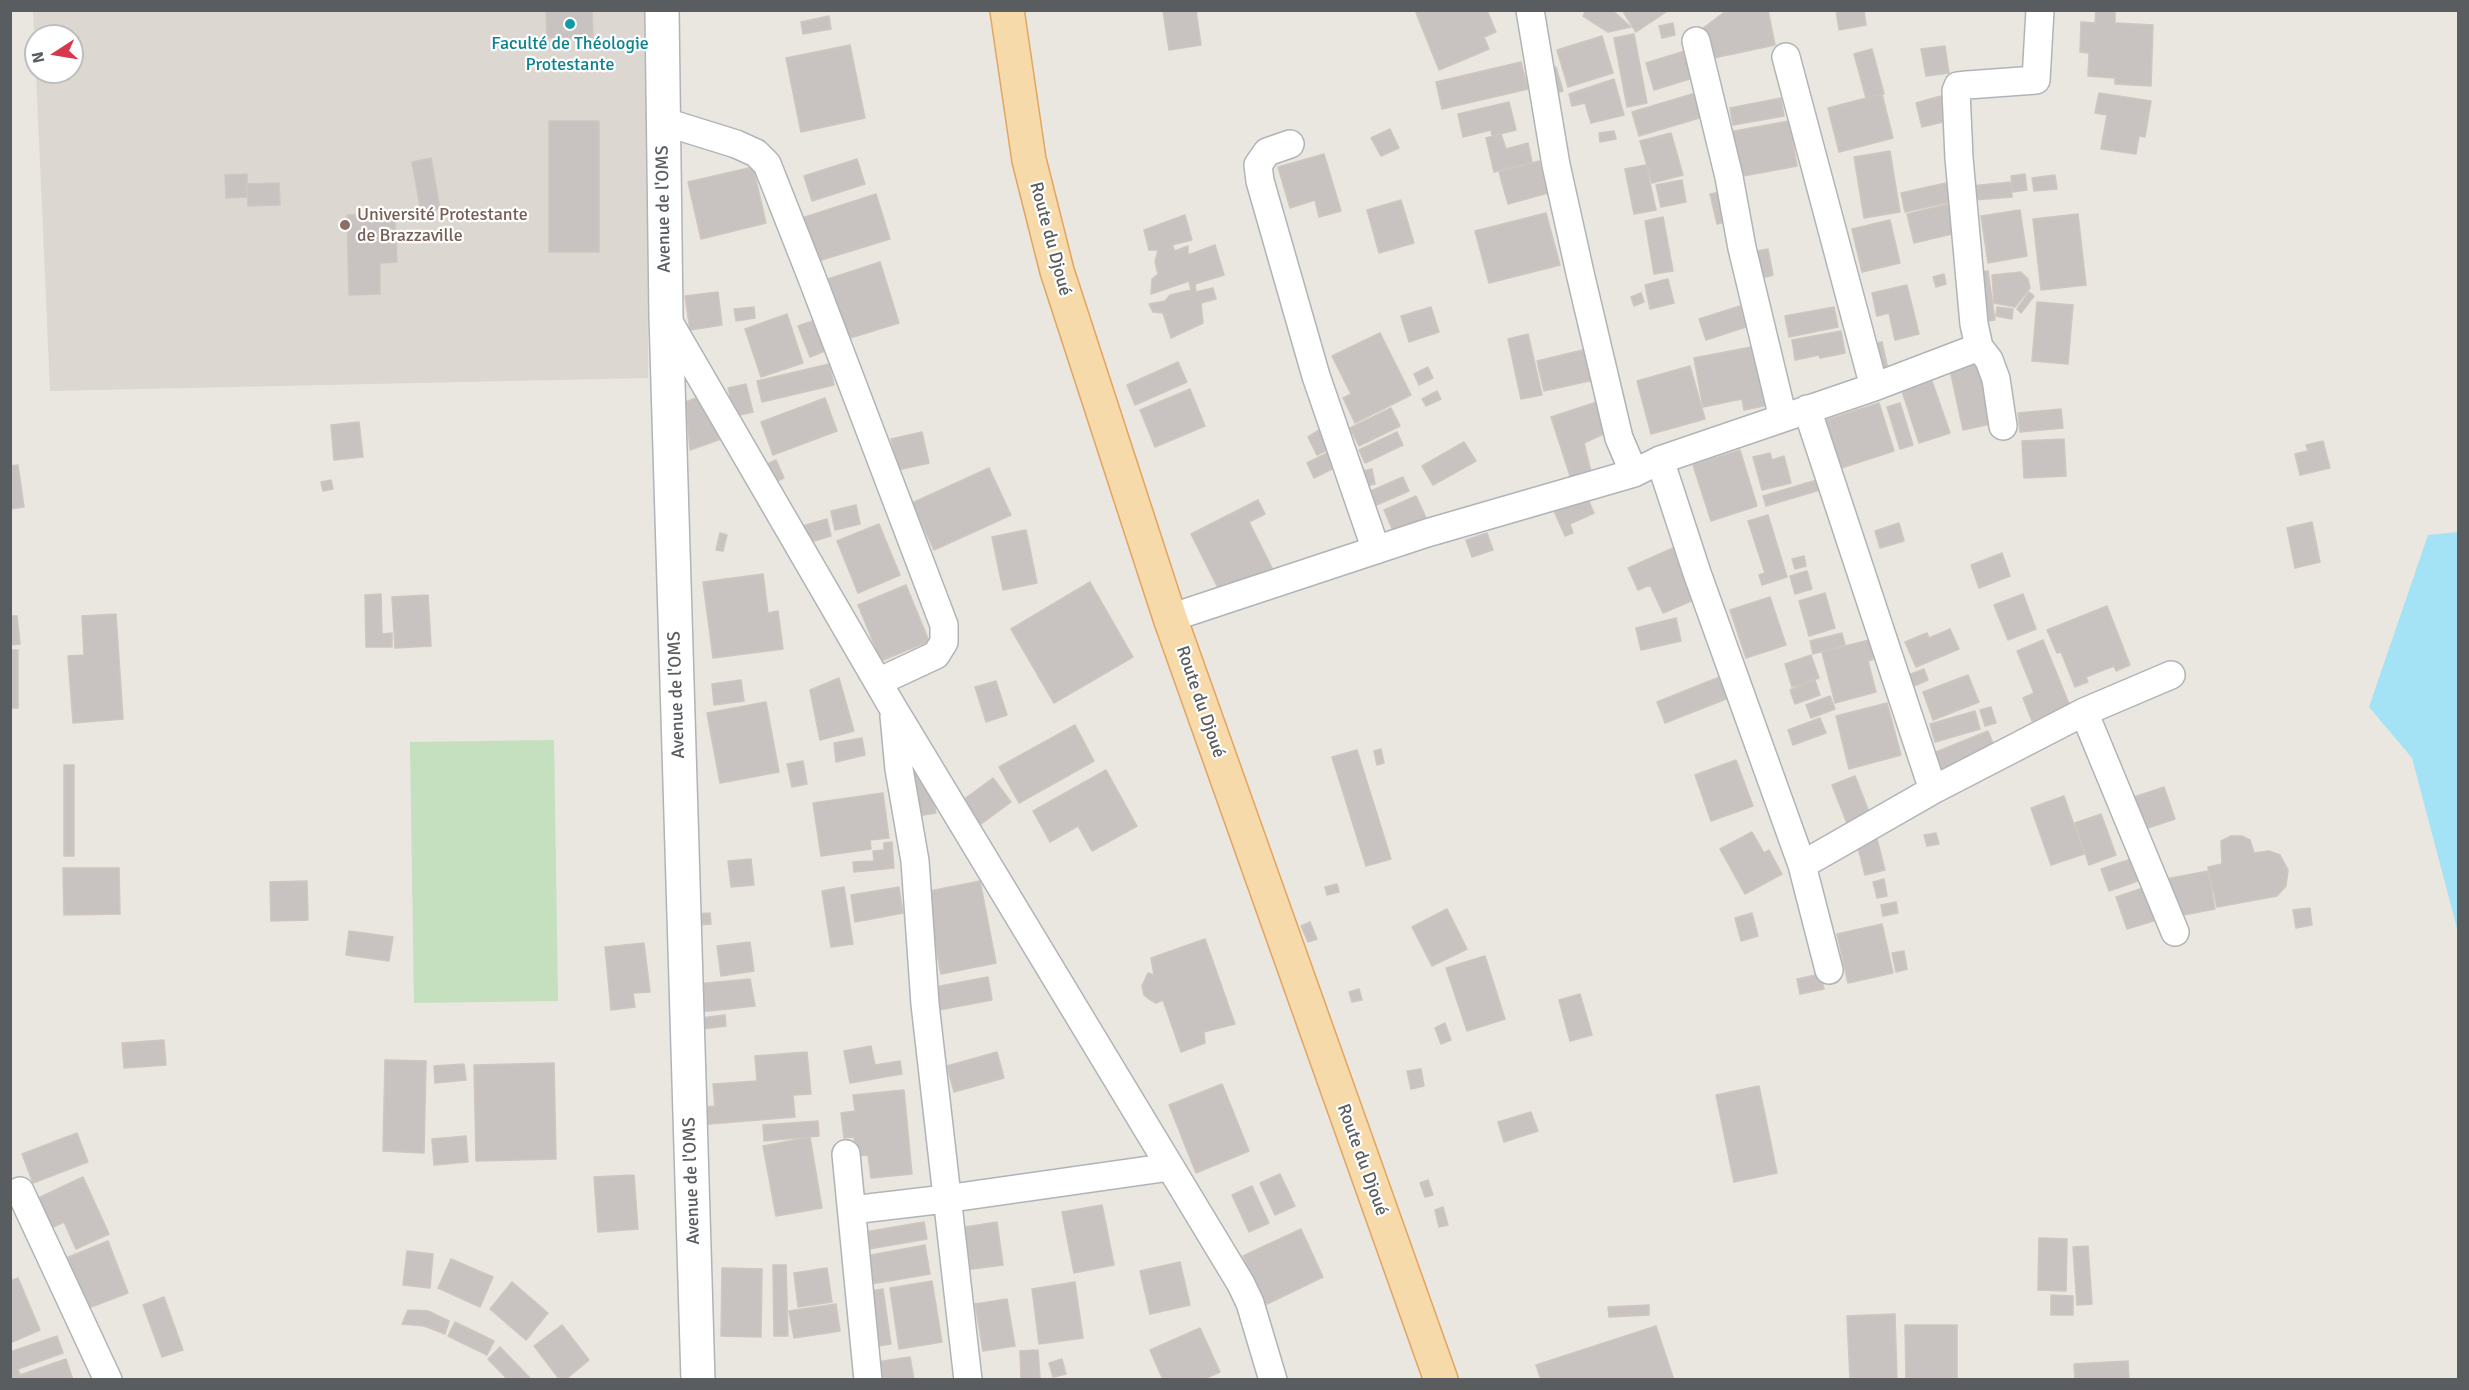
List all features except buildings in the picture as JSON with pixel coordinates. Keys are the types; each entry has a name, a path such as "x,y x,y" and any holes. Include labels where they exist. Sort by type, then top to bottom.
{"main road":[{"name":"Route du Djoué","path":"1007,10 1029,160 1058,271 1170,618 1441,1380"}],"street":[{"name":"Avenue de l'OMS","path":"662,10 666,317 698,1380"},
{"path":"1530,10 1556,165 1580,273 1619,438 1634,473"},
{"path":"2003,426 1996,379 1989,360 1979,347 1974,324 1956,91 1958,86 2036,80 2040,10"},
{"path":"1696,41 1729,177 1742,248 1795,413 1933,790"},
{"path":"1786,57 1874,387"},
{"path":"662,121 736,144 756,153 767,164 812,278 944,626 944,642 936,655 878,682"},
{"path":"1290,144 1267,152 1258,165 1260,181 1316,376 1376,550"},
{"path":"666,317 893,708 1240,1284 1250,1303 1273,1380"},
{"path":"1170,618 1438,530 1634,473 1660,460 1874,387 1979,347"},
{"path":"1660,460 1697,573 1802,864 1829,970"},
{"path":"1802,864 1933,790 2084,712 2171,675"},
{"path":"893,708 899,769 915,861 925,1004 945,1199 968,1380"},
{"path":"2084,712 2175,932"},
{"path":"846,1154 868,1380"},
{"path":"852,1210 1170,1167"},
{"path":"20,1191 108,1380"}],"shaded area":[{"name":"Université Protestante de Brazzaville","path":"33,11 647,11 648,378 50,391 37,84 84,84 84,24 34,24"}],"green space":[{"path":"554,740 558,1001 414,1003 410,742"}],"water":[{"path":"2458,532 2458,932 2412,758 2369,707 2428,535"}],"place":[{"name":"Faculté de Théologie Protestante","path":"570,24"},
{"name":"Université Protestante de Brazzaville","path":"345,225"}]}
